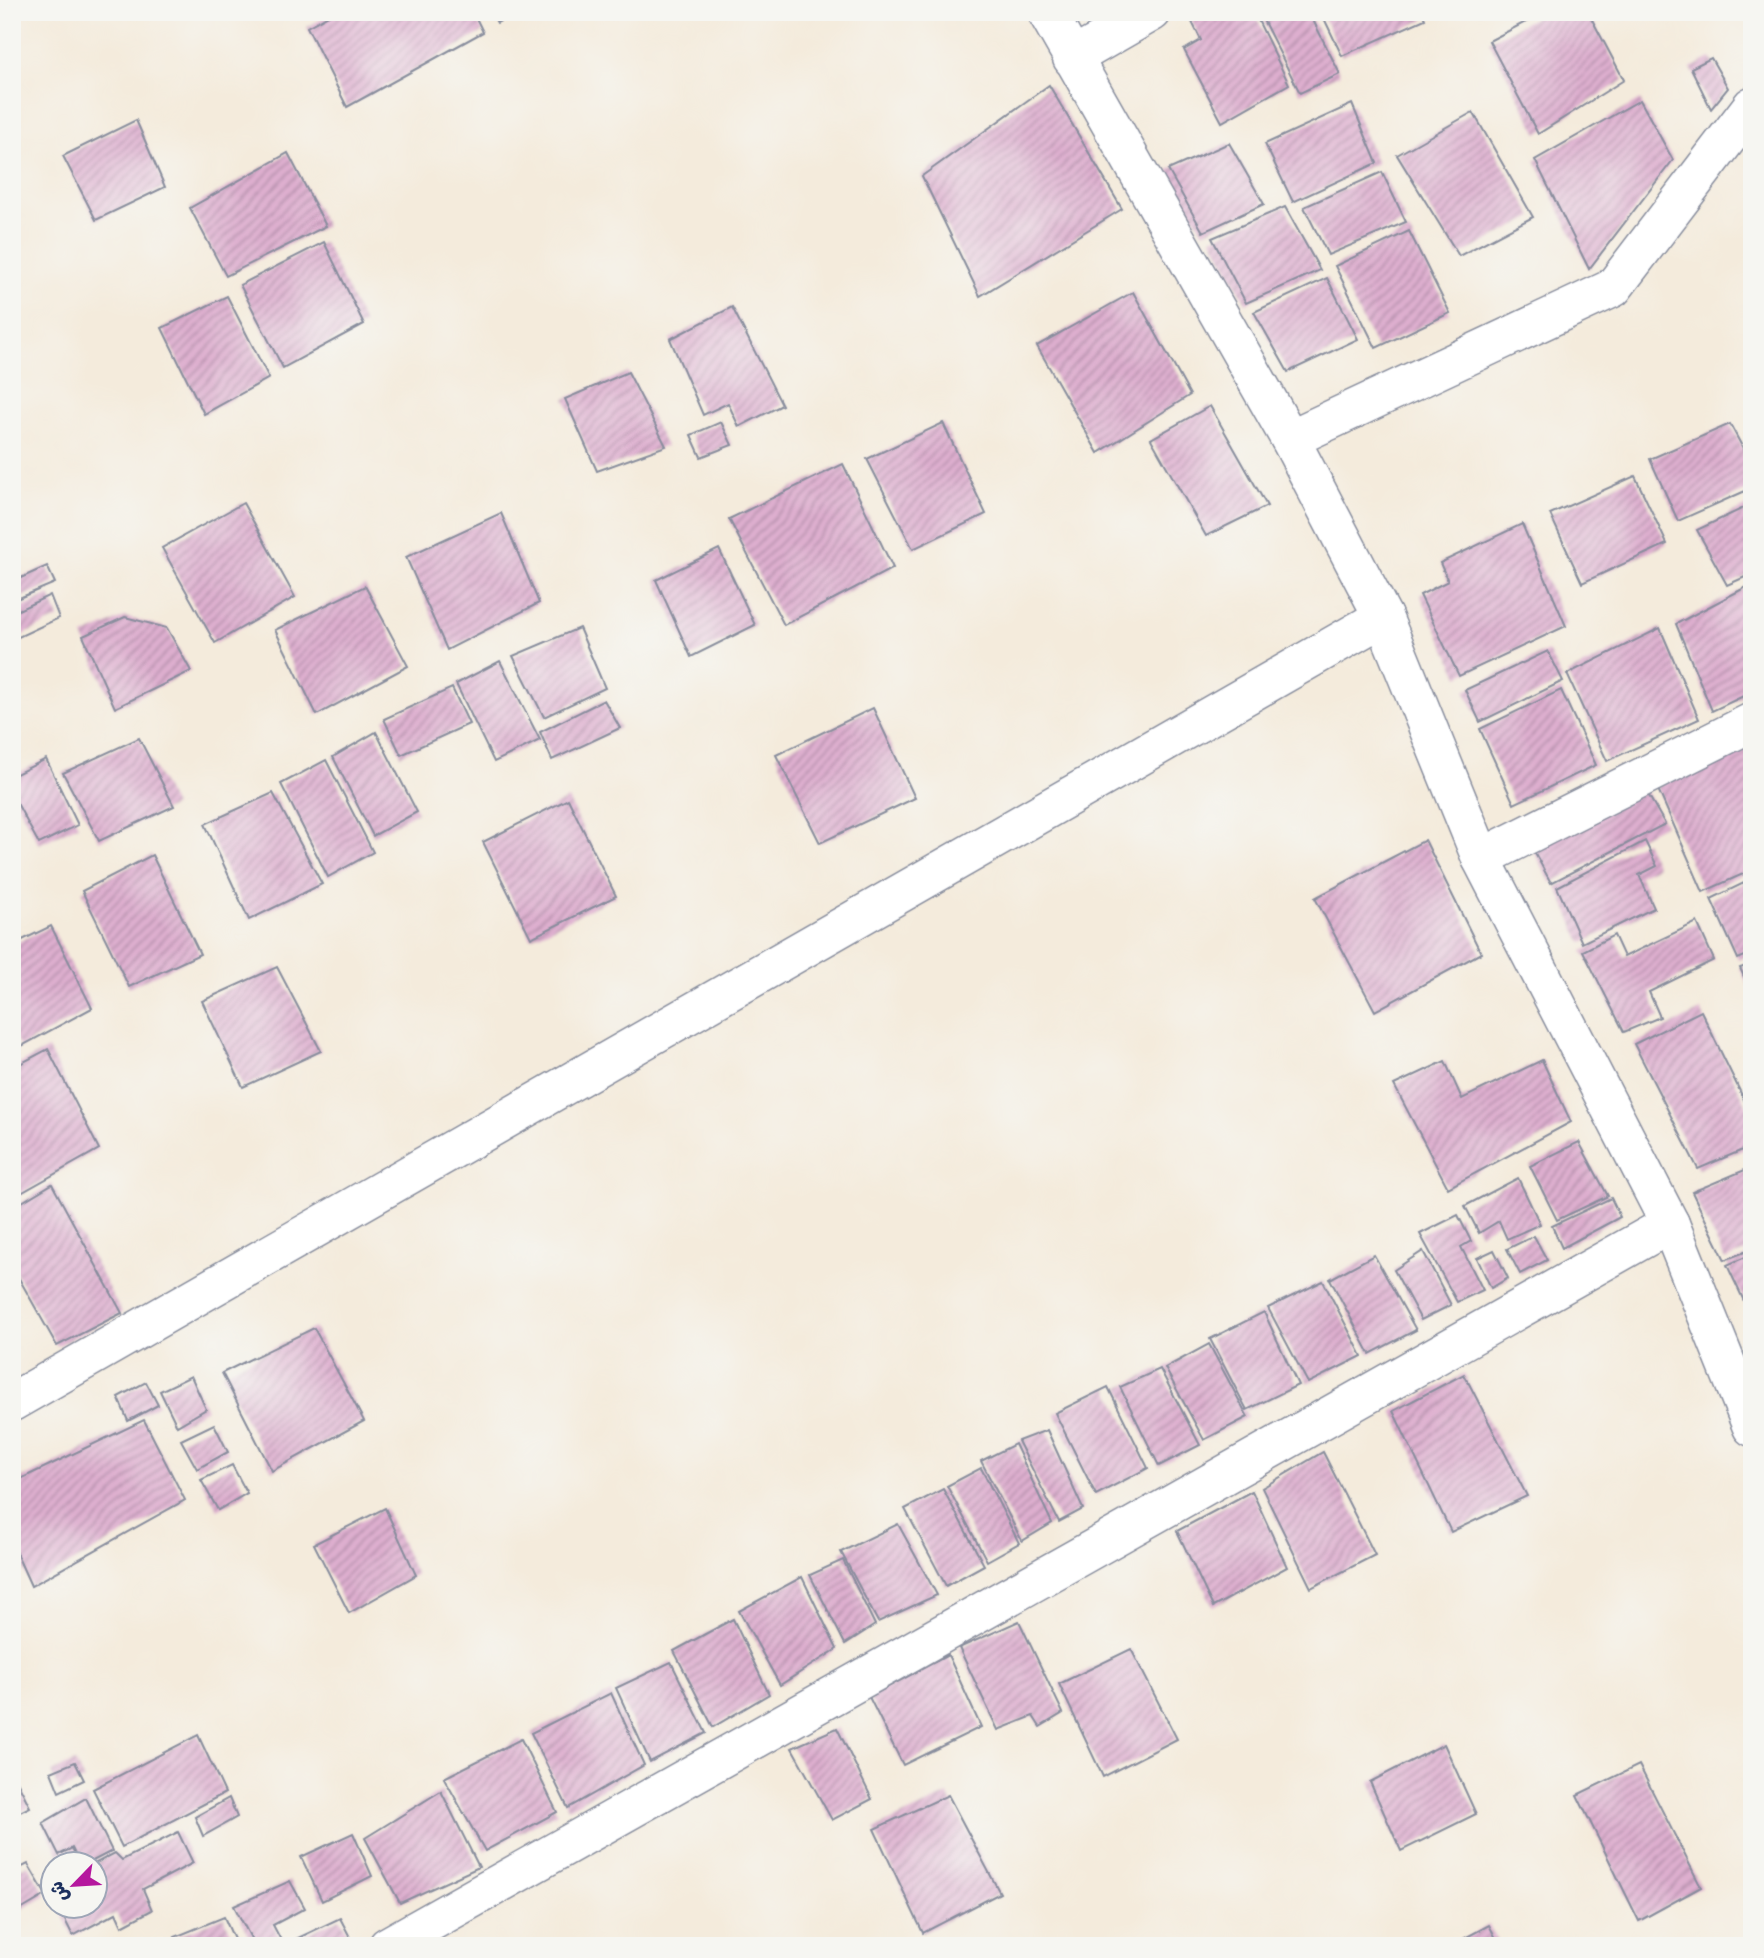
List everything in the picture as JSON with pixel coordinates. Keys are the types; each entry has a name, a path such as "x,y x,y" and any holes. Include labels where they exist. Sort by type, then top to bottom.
{"street":[{"path":"1047,12 1290,439 1383,617 1481,858 1671,1224 1752,1427"},
{"path":"1072,58 1152,12"},
{"path":"1290,439 1613,288 1752,106"},
{"path":"12,1402 1383,617"},
{"path":"1481,858 1752,722"},
{"path":"388,1946 1671,1224"}],"building":[{"path":"334,12 473,12 483,32 347,107 307,27"},
{"path":"491,12 517,12 497,23"},
{"path":"1200,12 1254,12 1289,84 1222,122 1184,50 1201,40 1190,18"},
{"path":"1259,12 1309,12 1340,74 1300,93"},
{"path":"1321,12 1422,12 1425,19 1342,56"},
{"path":"1545,12 1588,12 1624,80 1538,134 1489,41"},
{"path":"1711,58 1728,88 1711,109 1691,68"},
{"path":"1049,85 1122,209 980,296 922,176"},
{"path":"1640,100 1673,160 1589,269 1535,160"},
{"path":"1352,104 1377,163 1293,202 1265,144"},
{"path":"1473,112 1533,217 1459,256 1397,155"},
{"path":"136,120 165,187 96,220 63,156"},
{"path":"1229,143 1264,204 1203,232 1168,170"},
{"path":"288,153 326,226 226,276 190,208"},
{"path":"1382,172 1406,222 1328,255 1304,207"},
{"path":"1285,207 1320,270 1246,303 1212,238"},
{"path":"1409,231 1450,313 1376,348 1335,266"},
{"path":"324,242 364,324 283,368 240,285"},
{"path":"12,250 20,268 12,272"},
{"path":"1327,278 1358,339 1288,372 1254,312"},
{"path":"1133,292 1190,395 1098,453 1037,346"},
{"path":"227,296 269,378 204,414 162,328"},
{"path":"732,307 782,405 739,427 728,403 703,415 670,339"},
{"path":"628,372 666,446 597,471 565,399"},
{"path":"1210,406 1267,506 1206,536 1151,439"},
{"path":"721,422 732,445 701,457 691,435"},
{"path":"943,423 986,514 913,549 867,459"},
{"path":"1730,424 1752,465 1752,488 1678,521 1650,459"},
{"path":"843,464 893,568 784,625 729,519"},
{"path":"1635,476 1667,544 1582,583 1550,514"},
{"path":"243,503 295,597 215,643 162,548"},
{"path":"1752,504 1752,574 1727,585 1697,530"},
{"path":"501,513 539,603 447,650 406,557"},
{"path":"1522,524 1566,626 1459,676 1420,595 1448,581 1440,563"},
{"path":"719,549 755,625 691,657 656,580"},
{"path":"47,566 55,583 12,601 12,582"},
{"path":"1752,584 1752,692 1712,711 1676,624"},
{"path":"365,586 408,666 317,715 275,630"},
{"path":"50,595 59,618 12,640 12,613"},
{"path":"125,617 167,628 191,671 115,708 83,636"},
{"path":"579,628 605,688 544,717 513,656"},
{"path":"1660,628 1699,719 1607,761 1567,674"},
{"path":"1548,651 1563,681 1480,722 1465,690"},
{"path":"500,661 540,740 494,762 456,684"},
{"path":"452,688 469,724 401,755 384,719"},
{"path":"1561,690 1596,765 1514,804 1480,729"},
{"path":"604,700 620,728 552,760 540,732"},
{"path":"873,708 915,798 820,843 776,755"},
{"path":"376,732 417,812 373,836 333,757"},
{"path":"139,738 174,806 99,841 63,773"},
{"path":"1752,741 1752,870 1703,892 1657,787"},
{"path":"46,759 78,825 39,844 12,794 12,776"},
{"path":"326,760 373,852 328,877 281,784"},
{"path":"1645,789 1665,824 1551,883 1531,846"},
{"path":"273,793 322,884 249,920 205,824"},
{"path":"568,799 616,896 531,938 483,842"},
{"path":"1425,840 1481,953 1375,1011 1315,898"},
{"path":"1645,841 1657,866 1639,875 1654,908 1582,943 1557,887"},
{"path":"152,855 200,954 129,987 82,891"},
{"path":"1752,879 1752,953 1738,959 1711,899"},
{"path":"1697,922 1714,960 1649,992 1660,1017 1624,1032 1583,951 1614,935 1624,957"},
{"path":"51,926 92,1008 20,1047 12,1032 12,945"},
{"path":"1752,964 1752,994 1740,968"},
{"path":"277,967 321,1051 243,1087 202,1001"},
{"path":"1701,1011 1752,1116 1752,1146 1698,1169 1634,1044"},
{"path":"48,1049 99,1149 12,1198 12,1068"},
{"path":"1542,1060 1571,1122 1448,1188 1394,1085 1445,1061 1462,1099"},
{"path":"1579,1142 1608,1196 1557,1220 1530,1166"},
{"path":"1752,1167 1752,1249 1725,1260 1692,1192"},
{"path":"1518,1178 1540,1224 1507,1239 1499,1221 1479,1233 1465,1206"},
{"path":"52,1184 122,1313 57,1346 12,1266 12,1208"},
{"path":"1611,1198 1620,1217 1562,1248 1552,1226"},
{"path":"1458,1215 1471,1241 1461,1247 1483,1290 1457,1302 1420,1234"},
{"path":"1534,1236 1547,1260 1520,1274 1507,1249"},
{"path":"1494,1250 1508,1278 1491,1288 1477,1258"},
{"path":"1423,1251 1451,1305 1421,1320 1394,1270"},
{"path":"1752,1254 1752,1318 1727,1265"},
{"path":"1374,1255 1416,1330 1370,1354 1330,1279"},
{"path":"1323,1281 1362,1356 1308,1383 1268,1308"},
{"path":"1264,1312 1298,1385 1247,1410 1210,1339"},
{"path":"314,1328 364,1421 272,1471 222,1373"},
{"path":"1209,1344 1248,1417 1204,1440 1165,1368"},
{"path":"1160,1369 1200,1445 1159,1466 1120,1387"},
{"path":"1464,1374 1527,1496 1451,1532 1393,1411"},
{"path":"191,1376 206,1409 177,1426 160,1391"},
{"path":"146,1382 158,1405 128,1421 118,1397"},
{"path":"1108,1387 1148,1468 1096,1495 1055,1413"},
{"path":"144,1420 185,1500 31,1586 12,1544 12,1483"},
{"path":"214,1424 228,1452 197,1469 181,1440"},
{"path":"1047,1430 1083,1509 1059,1522 1018,1441"},
{"path":"1015,1444 1052,1523 1022,1541 981,1461"},
{"path":"1323,1452 1375,1555 1311,1588 1262,1488"},
{"path":"232,1465 247,1493 218,1510 201,1480"},
{"path":"981,1468 1019,1543 987,1561 947,1486"},
{"path":"943,1489 984,1565 946,1586 905,1509"},
{"path":"1252,1491 1287,1567 1213,1607 1177,1531"},
{"path":"385,1508 416,1575 349,1613 314,1544"},
{"path":"898,1524 937,1595 878,1622 841,1552"},
{"path":"843,1560 875,1625 845,1644 810,1575"},
{"path":"802,1577 837,1649 780,1685 739,1611"},
{"path":"733,1619 769,1694 713,1727 674,1651"},
{"path":"1019,1621 1063,1713 1040,1727 1033,1716 998,1730 959,1648"},
{"path":"1131,1649 1177,1739 1103,1777 1059,1684"},
{"path":"948,1655 981,1727 903,1765 869,1697"},
{"path":"671,1662 706,1733 650,1762 616,1688"},
{"path":"611,1693 644,1765 568,1808 531,1733"},
{"path":"837,1728 872,1799 832,1820 792,1748"},
{"path":"198,1735 225,1793 122,1847 93,1789"},
{"path":"521,1739 557,1812 485,1851 444,1778"},
{"path":"1444,1744 1476,1814 1401,1851 1370,1782"},
{"path":"75,1762 84,1780 59,1792 51,1772"},
{"path":"1639,1765 1701,1887 1639,1921 1577,1795"},
{"path":"16,1779 30,1807 12,1816 12,1781"},
{"path":"441,1791 479,1867 400,1903 365,1838"},
{"path":"948,1795 1000,1893 923,1933 874,1829"},
{"path":"86,1798 112,1851 108,1853 108,1850 72,1848 56,1850 43,1823"},
{"path":"229,1798 237,1817 203,1836 195,1817"},
{"path":"178,1832 193,1863 143,1889 152,1910 122,1926 116,1913 108,1917 108,1857 115,1853 122,1860"},
{"path":"353,1833 372,1876 322,1901 301,1857"},
{"path":"28,1864 38,1881 38,1900 12,1915 12,1872"},
{"path":"290,1881 305,1908 273,1925 284,1946 255,1946 234,1906"},
{"path":"224,1917 237,1946 179,1946 175,1937"},
{"path":"340,1918 351,1939 337,1946 298,1946 294,1940"},
{"path":"65,1920 103,1920 73,1936"},
{"path":"1489,1925 1500,1946 1450,1946"}]}
